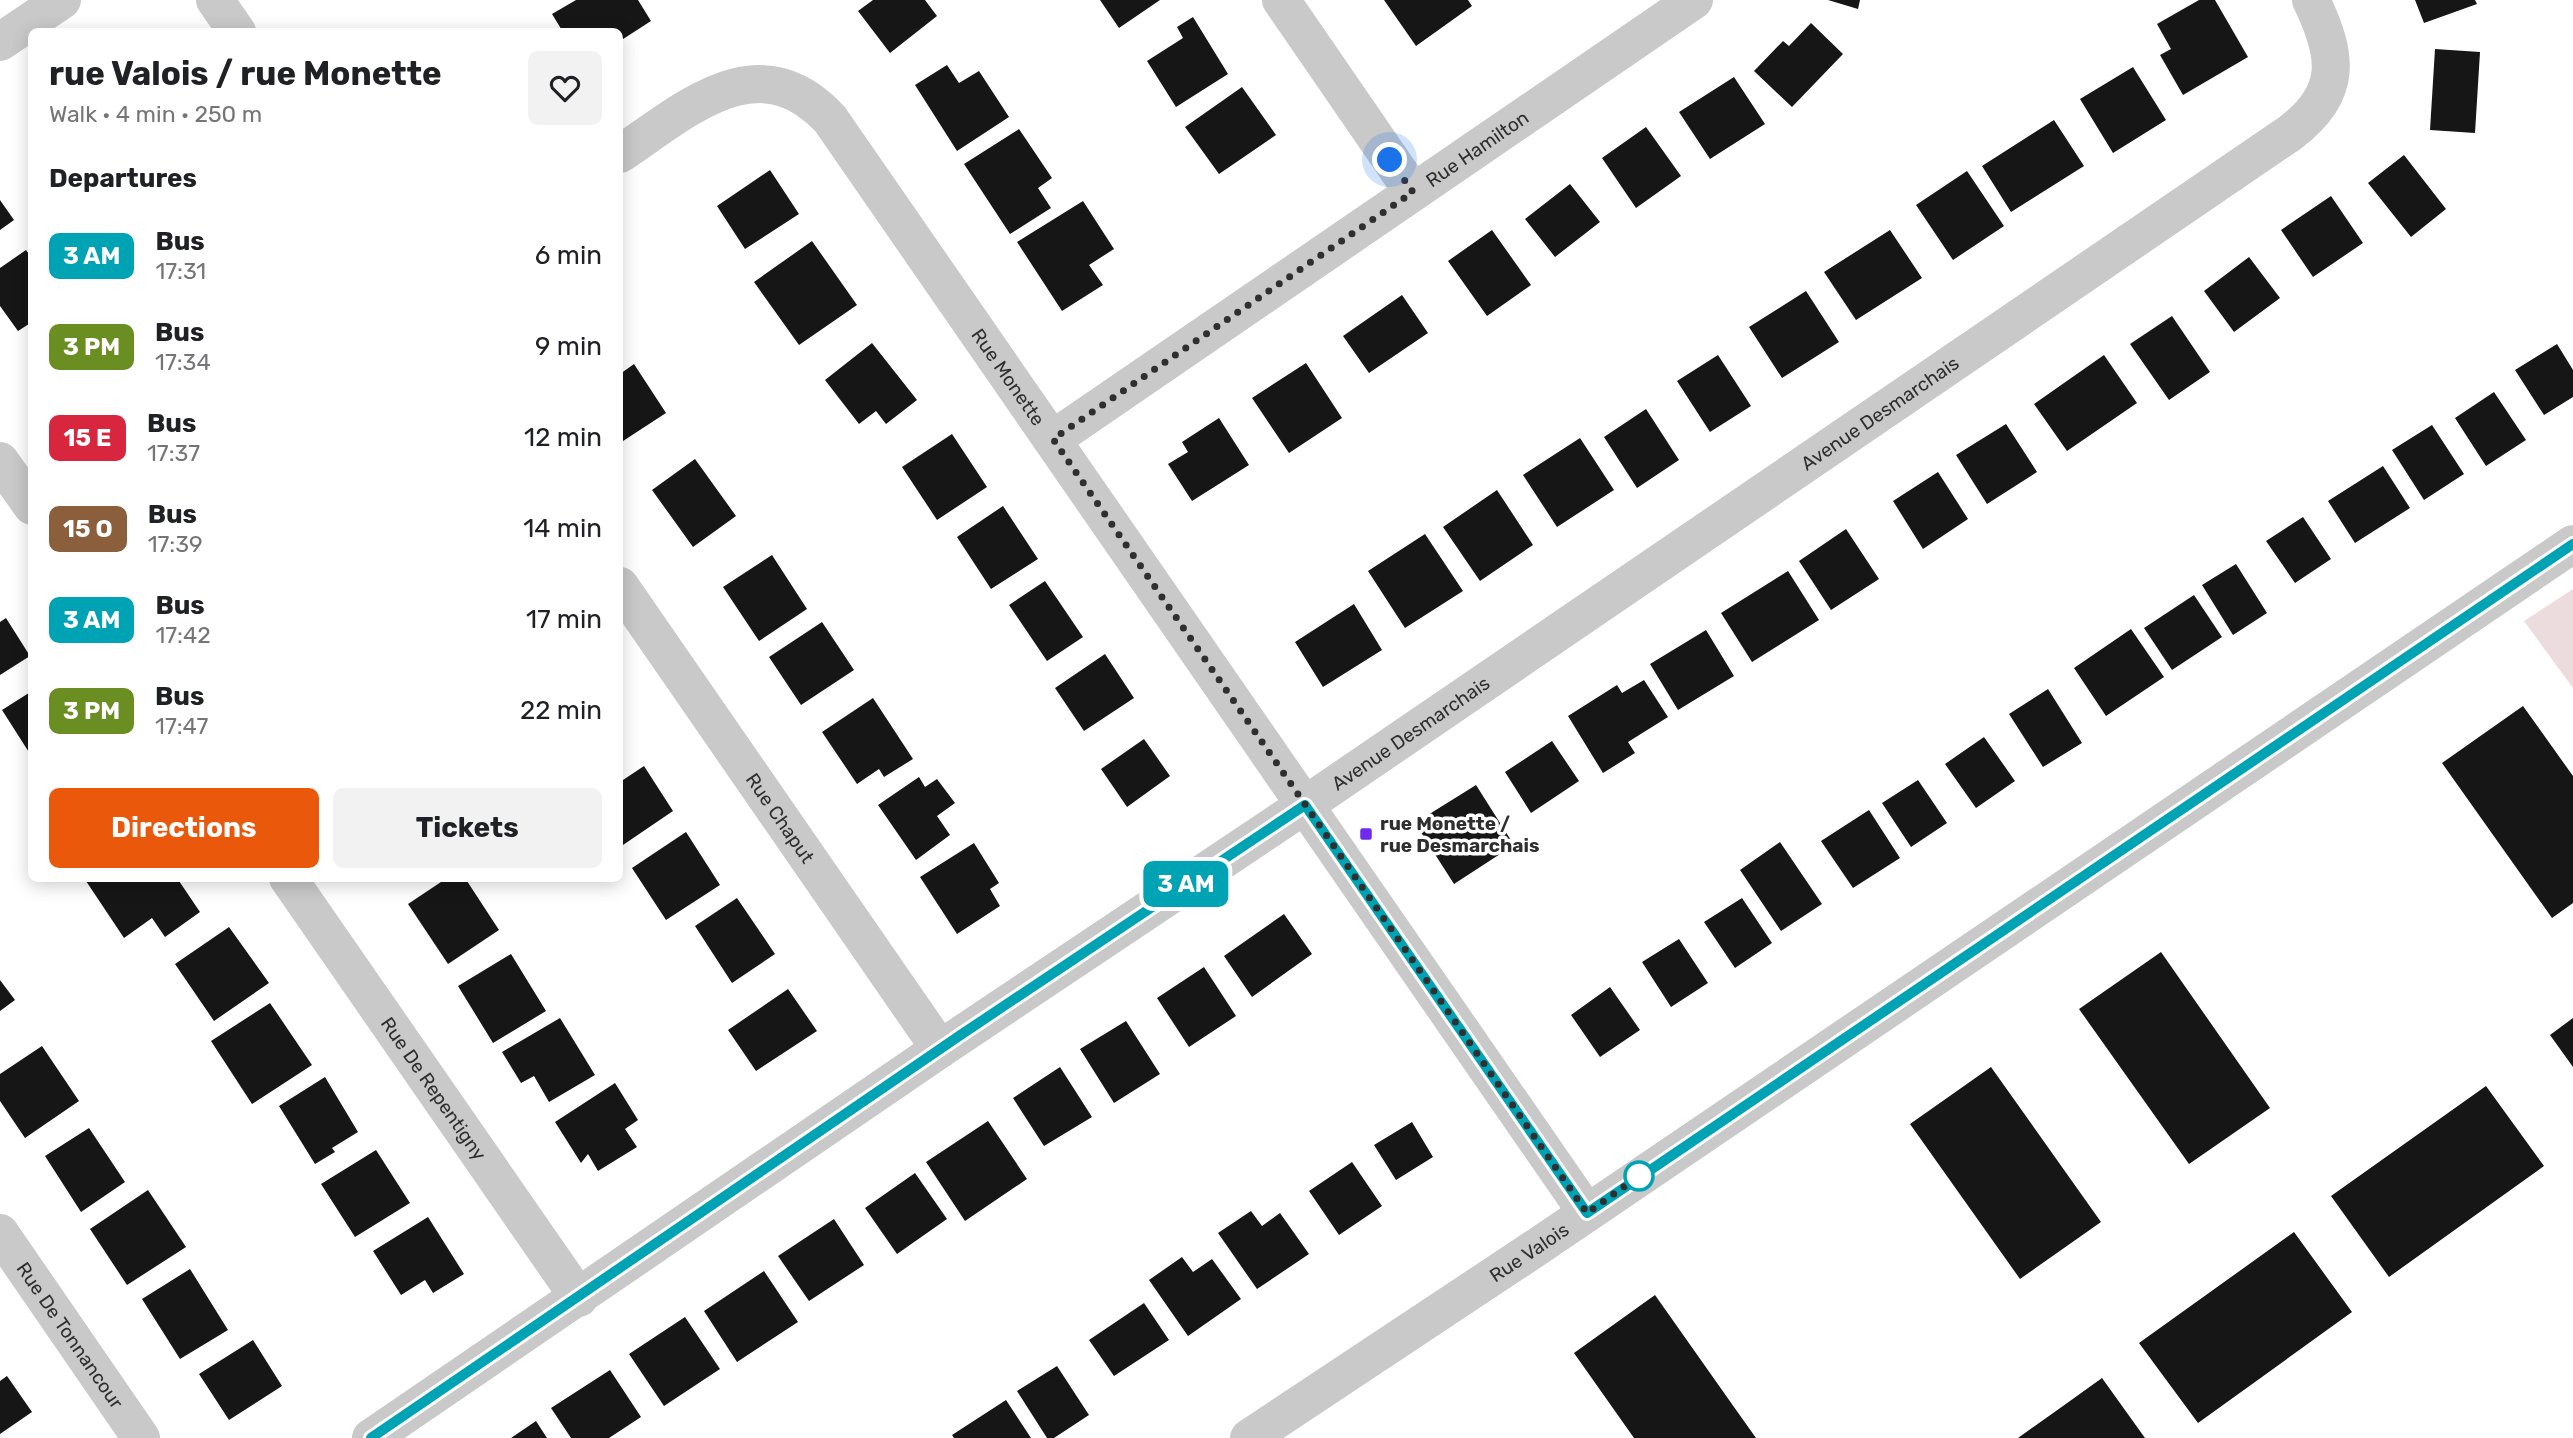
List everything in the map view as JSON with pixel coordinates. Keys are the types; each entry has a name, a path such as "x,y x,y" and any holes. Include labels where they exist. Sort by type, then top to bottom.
{"street":[{"path":"0,42 62,0"},
{"path":"215,0 234,28"},
{"path":"1281,0 1413,192"},
{"name":"Rue Hamilton","path":"1053,439 1694,0"},
{"name":"Avenue Desmarchais","path":"371,1438 940,1049 1305,805 2306,121 2324,96 2331,66 2327,36 2311,0"},
{"name":"Rue Monette","path":"623,153 698,102 727,89 756,83 771,83 802,95 816,104 830,119 1587,1213"},
{"path":"0,461 28,500"},
{"name":"Rue Valois","path":"1249,1438 1587,1213 2573,544"},
{"name":"Rue Chaput","path":"623,590 940,1049"},
{"name":"Rue De Repentigny","path":"291,882 579,1298"},
{"name":"Rue De Tonnancour","path":"0,1233 141,1438"}],"shaded area":[{"path":"2573,589 2573,688 2524,621"}],"building":[{"path":"576,0 638,0 651,21 623,39 623,28 561,28 552,14"},
{"path":"873,0 925,0 937,16 890,53 858,11"},
{"path":"1100,0 1160,0 1119,28"},
{"path":"1384,0 1468,0 1472,6 1416,46"},
{"path":"1828,0 1860,0 1858,9"},
{"path":"2199,0 2215,0 2248,57 2183,95 2160,55 2171,49 2157,24"},
{"path":"2415,0 2475,0 2477,4 2424,23"},
{"path":"1193,17 1228,74 1176,107 1147,61 1183,38 1177,27"},
{"path":"1811,23 1843,54 1792,107 1754,71 1783,41 1789,46"},
{"path":"2435,49 2480,52 2475,133 2430,130"},
{"path":"947,65 959,83 979,71 1009,117 957,151 915,85"},
{"path":"2133,67 2166,120 2113,153 2080,99"},
{"path":"1734,77 1765,124 1710,159 1679,112"},
{"path":"1242,87 1276,135 1219,174 1185,127"},
{"path":"2054,120 2084,166 2011,212 1982,166"},
{"path":"1646,127 1681,176 1636,208 1602,158"},
{"path":"1019,129 1052,178 1038,188 1051,208 1010,234 964,164"},
{"path":"2404,155 2446,209 2411,237 2368,183"},
{"path":"770,170 799,214 745,249 717,206"},
{"path":"1967,171 2004,226 1953,260 1916,205"},
{"path":"1570,184 1600,222 1555,257 1525,219"},
{"path":"2331,196 2363,243 2313,277 2281,230"},
{"path":"0,200 14,220 0,230"},
{"path":"1083,201 1114,249 1089,265 1103,285 1062,311 1017,242"},
{"path":"1492,230 1531,285 1487,316 1448,261"},
{"path":"1890,230 1922,278 1856,320 1824,272"},
{"path":"812,241 857,305 799,345 754,282"},
{"path":"26,250 28,253 28,325 18,331 0,306 0,268"},
{"path":"2249,257 2280,298 2234,332 2204,291"},
{"path":"1806,291 1839,342 1782,378 1749,327"},
{"path":"1402,295 1428,333 1369,373 1343,336"},
{"path":"2172,316 2210,372 2169,400 2130,344"},
{"path":"872,343 917,400 886,424 876,411 859,424 825,380"},
{"path":"2557,344 2573,370 2573,397 2544,415 2515,370"},
{"path":"1718,355 1751,406 1710,432 1677,381"},
{"path":"2104,355 2137,403 2067,451 2034,404"},
{"path":"1306,363 1342,418 1289,453 1252,398"},
{"path":"634,364 666,413 623,441 623,372"},
{"path":"2494,392 2526,440 2486,466 2455,418"},
{"path":"1646,409 1679,460 1637,488 1604,437"},
{"path":"1219,418 1249,465 1192,501 1168,464 1188,452 1182,442"},
{"path":"2006,424 2037,472 1987,504 1956,455"},
{"path":"2432,425 2464,474 2424,500 2392,450"},
{"path":"952,434 987,487 937,520 902,467"},
{"path":"1580,438 1614,490 1557,527 1523,475"},
{"path":"695,459 736,516 693,547 652,490"},
{"path":"2383,466 2410,508 2355,543 2328,501"},
{"path":"1938,472 1968,519 1923,549 1893,501"},
{"path":"1497,490 1533,545 1480,581 1443,527"},
{"path":"1003,506 1038,559 991,589 957,537"},
{"path":"2303,517 2331,559 2295,583 2266,541"},
{"path":"1846,529 1879,579 1831,610 1799,561"},
{"path":"1425,534 1463,591 1405,628 1368,571"},
{"path":"772,555 807,609 759,641 723,587"},
{"path":"2236,564 2267,613 2233,635 2202,585"},
{"path":"1788,571 1819,620 1752,662 1721,613"},
{"path":"1045,581 1083,637 1047,661 1009,605"},
{"path":"2194,595 2222,637 2172,670 2144,628"},
{"path":"1354,604 1382,650 1323,687 1295,642"},
{"path":"6,618 28,653 28,657 0,675 0,622"},
{"path":"822,622 854,670 801,705 769,657"},
{"path":"2131,629 2164,677 2106,716 2074,668"},
{"path":"1706,630 1734,676 1678,710 1650,664"},
{"path":"1105,654 1134,698 1084,731 1055,688"},
{"path":"1644,680 1668,717 1628,742 1635,753 1603,773 1568,716 1617,685 1622,693"},
{"path":"2048,689 2082,743 2043,767 2009,714"},
{"path":"28,694 28,751 2,710"},
{"path":"873,698 913,759 884,777 879,769 857,784 822,732"},
{"path":"2523,706 2573,776 2573,903 2552,918 2442,763"},
{"path":"1984,737 2015,781 1976,808 1945,764"},
{"path":"1144,739 1170,776 1127,807 1101,769"},
{"path":"1552,741 1579,781 1531,813 1505,772"},
{"path":"644,766 673,811 623,845 623,780"},
{"path":"919,777 925,787 937,779 955,803 937,816 950,835 916,860 878,805"},
{"path":"1918,780 1947,823 1911,847 1882,803"},
{"path":"1476,785 1514,845 1454,884 1415,823"},
{"path":"1869,810 1900,858 1853,888 1821,841"},
{"path":"686,832 720,885 666,920 632,868"},
{"path":"1780,842 1822,904 1781,931 1740,870"},
{"path":"974,843 999,883 990,889 1000,906 957,934 920,877"},
{"path":"87,882 180,882 200,912 165,937 152,918 124,938"},
{"path":"441,882 468,882 499,930 448,964 408,904"},
{"path":"737,898 775,954 732,983 695,926"},
{"path":"1742,898 1772,943 1735,968 1704,922"},
{"path":"1284,914 1312,954 1252,997 1224,956"},
{"path":"229,927 269,983 214,1021 175,964"},
{"path":"1679,939 1708,983 1671,1007 1642,962"},
{"path":"2161,952 2270,1108 2189,1164 2079,1009"},
{"path":"511,954 546,1011 493,1043 458,986"},
{"path":"1204,967 1236,1016 1189,1047 1157,998"},
{"path":"0,980 15,1000 0,1011"},
{"path":"1610,987 1640,1030 1600,1057 1571,1015"},
{"path":"788,989 817,1031 756,1071 728,1030"},
{"path":"270,1003 312,1065 252,1104 211,1041"},
{"path":"560,1018 595,1075 549,1102 534,1076 521,1083 502,1052"},
{"path":"2573,1018 2573,1067 2550,1035"},
{"path":"1126,1021 1160,1074 1114,1103 1080,1049"},
{"path":"42,1046 79,1101 25,1138 0,1101 0,1074"},
{"path":"1060,1067 1092,1117 1044,1146 1013,1098"},
{"path":"1991,1067 2101,1222 2020,1279 1910,1124"},
{"path":"325,1077 358,1132 332,1148 335,1152 315,1164 279,1106"},
{"path":"615,1083 638,1120 625,1129 637,1147 598,1171 588,1154 581,1163 555,1122"},
{"path":"2486,1086 2544,1166 2389,1277 2331,1196"},
{"path":"988,1121 1027,1179 965,1221 926,1162"},
{"path":"1412,1122 1433,1157 1396,1180 1374,1145"},
{"path":"89,1128 125,1182 81,1212 45,1156"},
{"path":"376,1150 410,1203 355,1237 321,1184"},
{"path":"1352,1162 1382,1206 1339,1235 1309,1191"},
{"path":"915,1173 947,1219 897,1254 865,1208"},
{"path":"148,1190 186,1247 127,1285 90,1229"},
{"path":"1251,1211 1262,1226 1280,1213 1309,1254 1257,1289 1218,1233"},
{"path":"428,1217 464,1274 433,1293 425,1280 401,1295 373,1251"},
{"path":"834,1219 864,1265 809,1301 778,1256"},
{"path":"2294,1232 2352,1312 2198,1423 2139,1343"},
{"path":"1182,1257 1193,1272 1212,1259 1241,1299 1188,1336 1149,1280"},
{"path":"190,1269 228,1330 180,1359 142,1299"},
{"path":"764,1271 798,1322 737,1362 704,1311"},
{"path":"1655,1295 1756,1438 1634,1438 1574,1353"},
{"path":"1144,1303 1169,1340 1114,1376 1089,1340"},
{"path":"685,1317 720,1369 664,1406 629,1354"},
{"path":"253,1340 282,1386 229,1420 199,1374"},
{"path":"1057,1366 1089,1415 1054,1438 1047,1438 1017,1391"},
{"path":"610,1370 641,1417 609,1438 571,1438 551,1408"},
{"path":"7,1376 32,1412 0,1434 0,1381"},
{"path":"2102,1378 2145,1438 2018,1438 2063,1406"},
{"path":"1006,1400 1031,1438 954,1438 952,1435"},
{"path":"536,1421 547,1438 511,1438"}],"bus line":[{"path":"371,1438 962,1034 1305,805 1587,1213 2573,544"}],"place":[{"name":"rue Monette / rue Desmarchais","path":"1366,834"}],"route":[{"path":"1390,160 1413,192 1053,439 1587,1213 1642,1174 1639,1176"}]}
